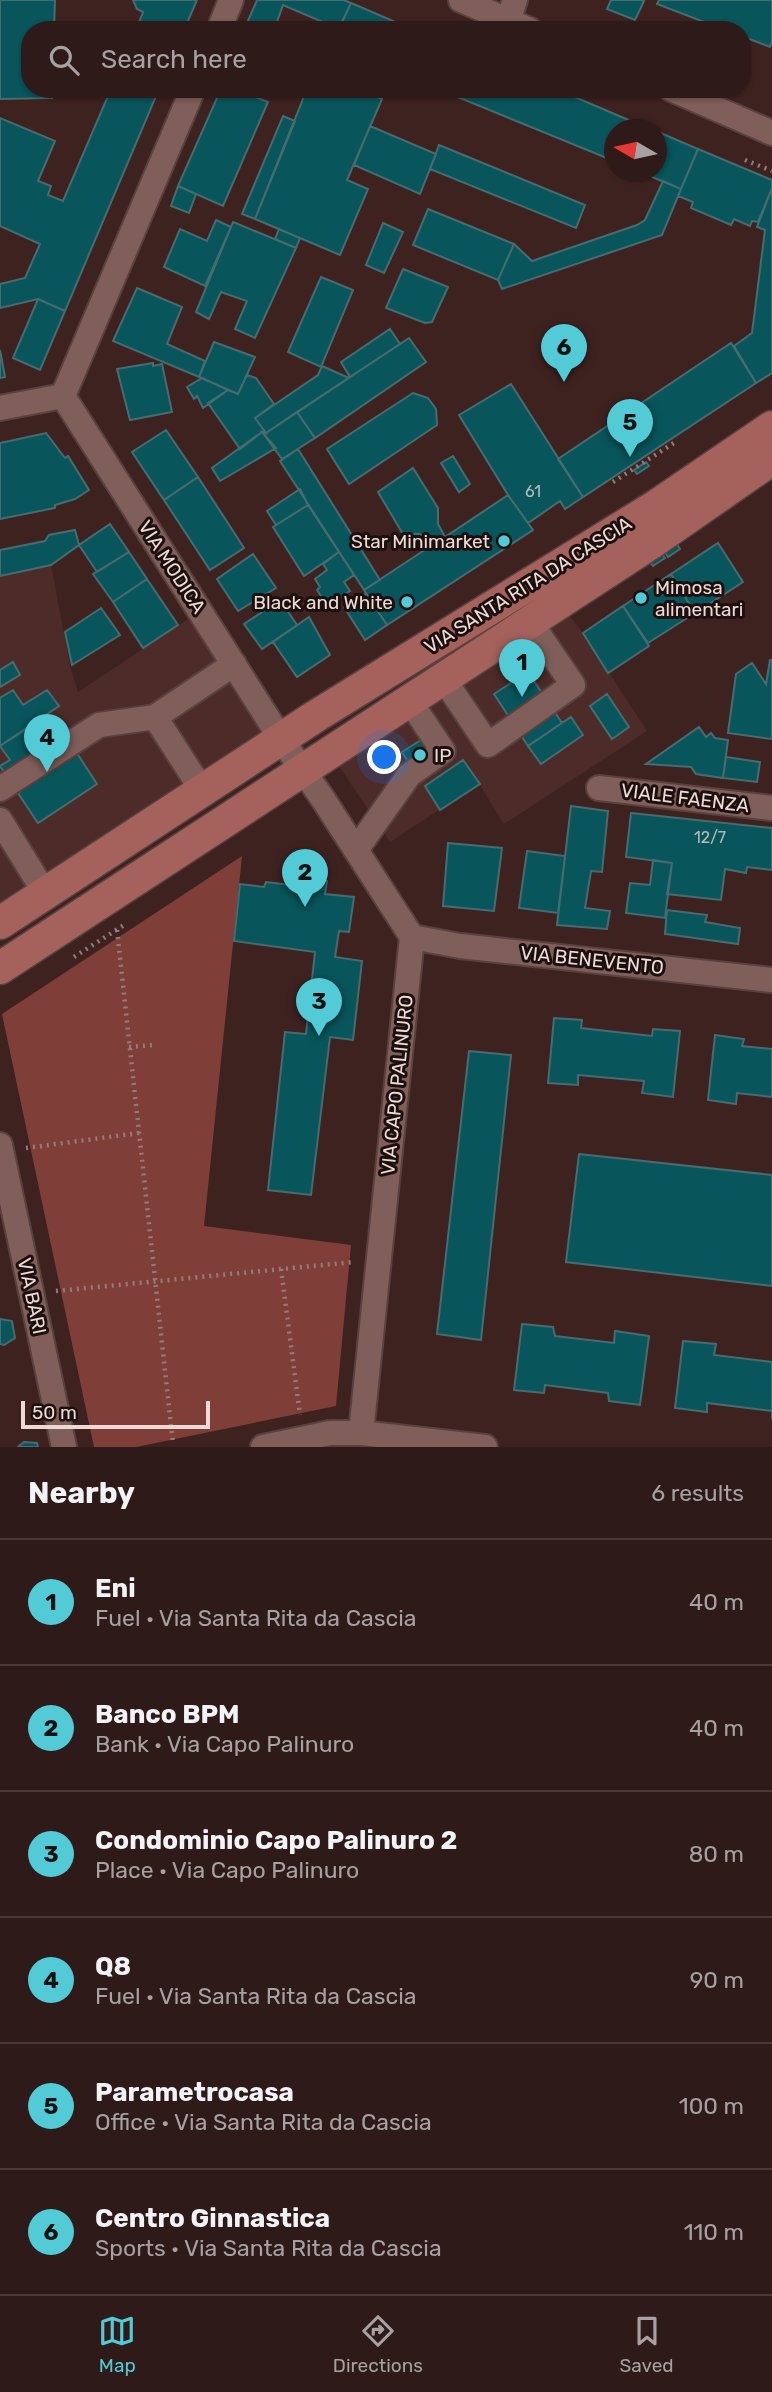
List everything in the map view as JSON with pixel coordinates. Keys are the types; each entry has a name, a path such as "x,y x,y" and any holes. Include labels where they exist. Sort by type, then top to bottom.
{"main road":[{"name":"VIA SANTA RITA DA CASCIA","path":"0,923 281,739 644,513 772,427"},
{"name":"VIA SANTA RITA DA CASCIA","path":"0,968 529,620 654,541 772,459"}],"street":[{"path":"223,21 231,0"},
{"path":"461,0 518,17"},
{"path":"0,408 63,396 189,98"},
{"path":"692,98 771,131"},
{"name":"VIA MODICA","path":"63,396 281,739"},
{"path":"443,678 488,745 573,685 529,620"},
{"path":"0,789 99,725 155,717 234,664"},
{"path":"356,850 408,775 443,751 409,700"},
{"path":"155,717 202,790"},
{"path":"281,739 412,937"},
{"name":"VIALE FAENZA","path":"599,788 772,808"},
{"path":"0,820 45,893"},
{"name":"VIA BENEVENTO","path":"412,937 460,946 772,980"},
{"name":"VIA CAPO PALINURO","path":"360,1433 412,937"},
{"name":"VIA BARI","path":"0,1145 64,1447"},
{"path":"263,1447 330,1433 360,1433 485,1447"}],"path":[{"path":"746,160 772,171"},
{"path":"613,482 677,441"},
{"path":"69,960 124,925"},
{"path":"117,930 173,1444"},
{"path":"129,1047 153,1045"},
{"path":"26,1148 139,1133"},
{"path":"56,1291 354,1262"},
{"path":"281,1269 300,1419"}],"shaded area":[{"path":"51,565 70,666 78,692 193,616 267,736 0,913 0,576"},
{"path":"565,610 647,731 504,824 479,784 390,842 332,756"},
{"path":"242,856 204,1226 351,1245 336,1406 136,1447 94,1447 2,1014"}],"building":[{"path":"0,0 55,0 54,21 21,21 21,98 52,98 0,99"},
{"path":"133,0 197,0 188,21 140,21 143,12 137,9"},
{"path":"257,0 344,0 351,3 343,21 320,21 283,5 277,21 248,21"},
{"path":"611,0 644,1 635,20 607,9"},
{"path":"659,0 772,0 770,47 751,40 751,21 701,21 657,4"},
{"path":"351,3 393,21 342,21"},
{"path":"107,98 155,98 65,311 38,299 0,308 0,284 25,278 40,244 0,226 0,118 55,141 38,181 51,186 48,195 63,201"},
{"path":"217,98 258,98 268,102 223,206 178,186"},
{"path":"303,98 382,99 347,180 368,189 340,255 255,219"},
{"path":"460,98 577,98 626,119 604,119 604,157"},
{"path":"283,116 295,121 255,219 242,214"},
{"path":"370,126 436,154 420,194 354,165"},
{"path":"667,136 698,149 681,189 664,182 667,182"},
{"path":"439,145 585,205 576,228 430,169"},
{"path":"698,149 772,180 772,188 758,222 752,221 750,226 734,219 731,225 691,208 693,202 678,196"},
{"path":"663,182 681,189 662,235 502,289 498,280 514,244 532,261 645,220"},
{"path":"178,186 196,194 189,213 171,206"},
{"path":"772,188 772,373 756,383 734,346 752,333 765,230 757,227"},
{"path":"428,209 514,244 498,280 413,245"},
{"path":"216,220 231,227 205,286 164,267 180,229 207,241"},
{"path":"233,222 296,248 255,338 235,329 247,301 221,292 209,319 196,312"},
{"path":"383,223 403,232 384,273 366,265"},
{"path":"279,229 300,238 296,248 275,239"},
{"path":"403,269 448,287 432,322 425,323 386,308"},
{"path":"321,277 353,290 321,367 288,352"},
{"path":"137,288 182,307 167,344 205,361 199,377 113,341"},
{"path":"38,299 65,311 40,370 13,358"},
{"path":"390,329 400,344 350,377 341,362"},
{"path":"409,338 426,362 315,438 297,412"},
{"path":"214,342 255,357 238,394 199,377"},
{"path":"731,343 756,383 583,497 558,459"},
{"path":"0,350 5,377 0,378"},
{"path":"153,363 153,366 162,364 172,412 130,420 117,369"},
{"path":"322,366 349,378 266,433 255,418 318,375"},
{"path":"247,375 256,378 274,404 255,418 266,433 262,432 240,449 208,403 228,390 238,394"},
{"path":"202,378 228,390 203,408 197,396 194,399 187,387"},
{"path":"511,384 583,497 565,509 560,501 528,523 459,415"},
{"path":"413,393 428,398 436,409 437,425 349,484 327,449"},
{"path":"297,412 315,438 282,459 262,432 266,433"},
{"path":"166,430 198,477 164,500 132,452"},
{"path":"262,432 276,448 220,481 212,468"},
{"path":"46,433 65,458 68,456 89,490 75,499 55,505 55,508 0,519 0,443"},
{"path":"298,449 380,580 364,590 280,461"},
{"path":"453,456 470,484 459,492 441,463"},
{"path":"646,462 649,466 637,474 634,470"},
{"path":"413,468 438,508 438,524 445,537 508,495 533,530 387,625 364,590 429,547 420,534 403,534 378,492"},
{"path":"198,477 244,548 210,570 164,500"},
{"path":"300,489 308,505 276,525 267,511"},
{"path":"308,505 339,552 304,576 273,527"},
{"path":"110,524 129,552 97,572 79,545"},
{"path":"75,530 79,545 51,565 0,576 0,550 45,541 49,535"},
{"path":"718,543 743,582 695,613 671,574"},
{"path":"677,544 680,549 668,557 665,552"},
{"path":"129,552 147,579 113,602 93,574"},
{"path":"339,552 354,575 344,582 350,591 327,606 317,590 320,587 315,579 327,570 323,564"},
{"path":"253,554 276,588 238,611 217,579"},
{"path":"662,554 665,558 653,566 650,562"},
{"path":"671,574 695,613 648,643 623,606"},
{"path":"147,579 178,625 143,648 113,602"},
{"path":"366,593 387,625 365,640 344,607"},
{"path":"280,600 297,625 262,649 244,624"},
{"path":"623,606 649,646 608,673 583,633"},
{"path":"101,608 120,635 72,665 65,632"},
{"path":"309,617 330,655 297,677 273,642"},
{"path":"770,660 772,739 728,733 736,674 752,663 766,684"},
{"path":"13,662 20,675 0,687 0,670"},
{"path":"528,672 562,723 528,746 494,694"},
{"path":"13,690 23,705 47,690 59,706 0,746 0,698"},
{"path":"607,694 629,727 612,739 590,706"},
{"path":"571,717 583,735 541,764 528,746"},
{"path":"42,719 50,733 60,727 97,784 38,823 0,766 10,760 0,746"},
{"path":"699,727 706,737 711,733 715,738 728,740 723,778 696,774 691,767 646,764"},
{"path":"424,738 438,759 416,774 402,752"},
{"path":"726,757 760,762 757,782 723,778"},
{"path":"463,760 480,784 440,810 425,786"},
{"path":"571,806 608,811 602,872 591,871 585,908 610,911 607,929 557,925"},
{"path":"631,813 772,828 772,870 747,867 746,873 725,869 721,900 667,894 672,863 626,857"},
{"path":"448,843 502,848 494,911 443,906"},
{"path":"527,851 565,856 558,913 519,908"},
{"path":"653,860 672,863 665,918 626,913 630,883 650,885"},
{"path":"292,876 327,881 325,894 354,897 349,932 339,931 335,957 362,961 353,1040 330,1037 311,1195 268,1190 285,1032 306,1034 315,952 234,941 240,884 264,887 266,882 291,885"},
{"path":"667,910 707,915 705,922 740,928 738,944 665,934"},
{"path":"554,1018 582,1020 581,1028 652,1036 653,1029 680,1031 673,1097 642,1093 644,1081 578,1075 578,1085 548,1083"},
{"path":"715,1035 744,1039 742,1046 772,1049 772,1097 737,1093 736,1104 708,1100"},
{"path":"469,1051 511,1055 481,1340 437,1334"},
{"path":"579,1154 772,1175 772,1286 566,1262"},
{"path":"0,1319 12,1321 15,1338 4,1345 0,1344"},
{"path":"522,1324 553,1327 555,1336 614,1343 615,1331 649,1336 640,1405 609,1401 608,1393 545,1385 544,1393 514,1390"},
{"path":"683,1341 716,1344 714,1355 772,1362 772,1411 707,1403 707,1412 675,1408"},
{"path":"24,1442 37,1443 38,1447 18,1447"}],"place":[{"name":"Centro Ginnastica","path":"564,382"},
{"name":"Parametrocasa","path":"630,457"},
{"name":"Star Minimarket","path":"504,541"},
{"name":"Mimosa alimentari","path":"641,598"},
{"name":"Black and White","path":"407,602"},
{"name":"Eni","path":"522,697"},
{"name":"IP","path":"420,755"},
{"name":"Q8","path":"47,772"},
{"name":"Banco BPM","path":"305,907"},
{"name":"Condominio Capo Palinuro 2","path":"319,1036"}]}
